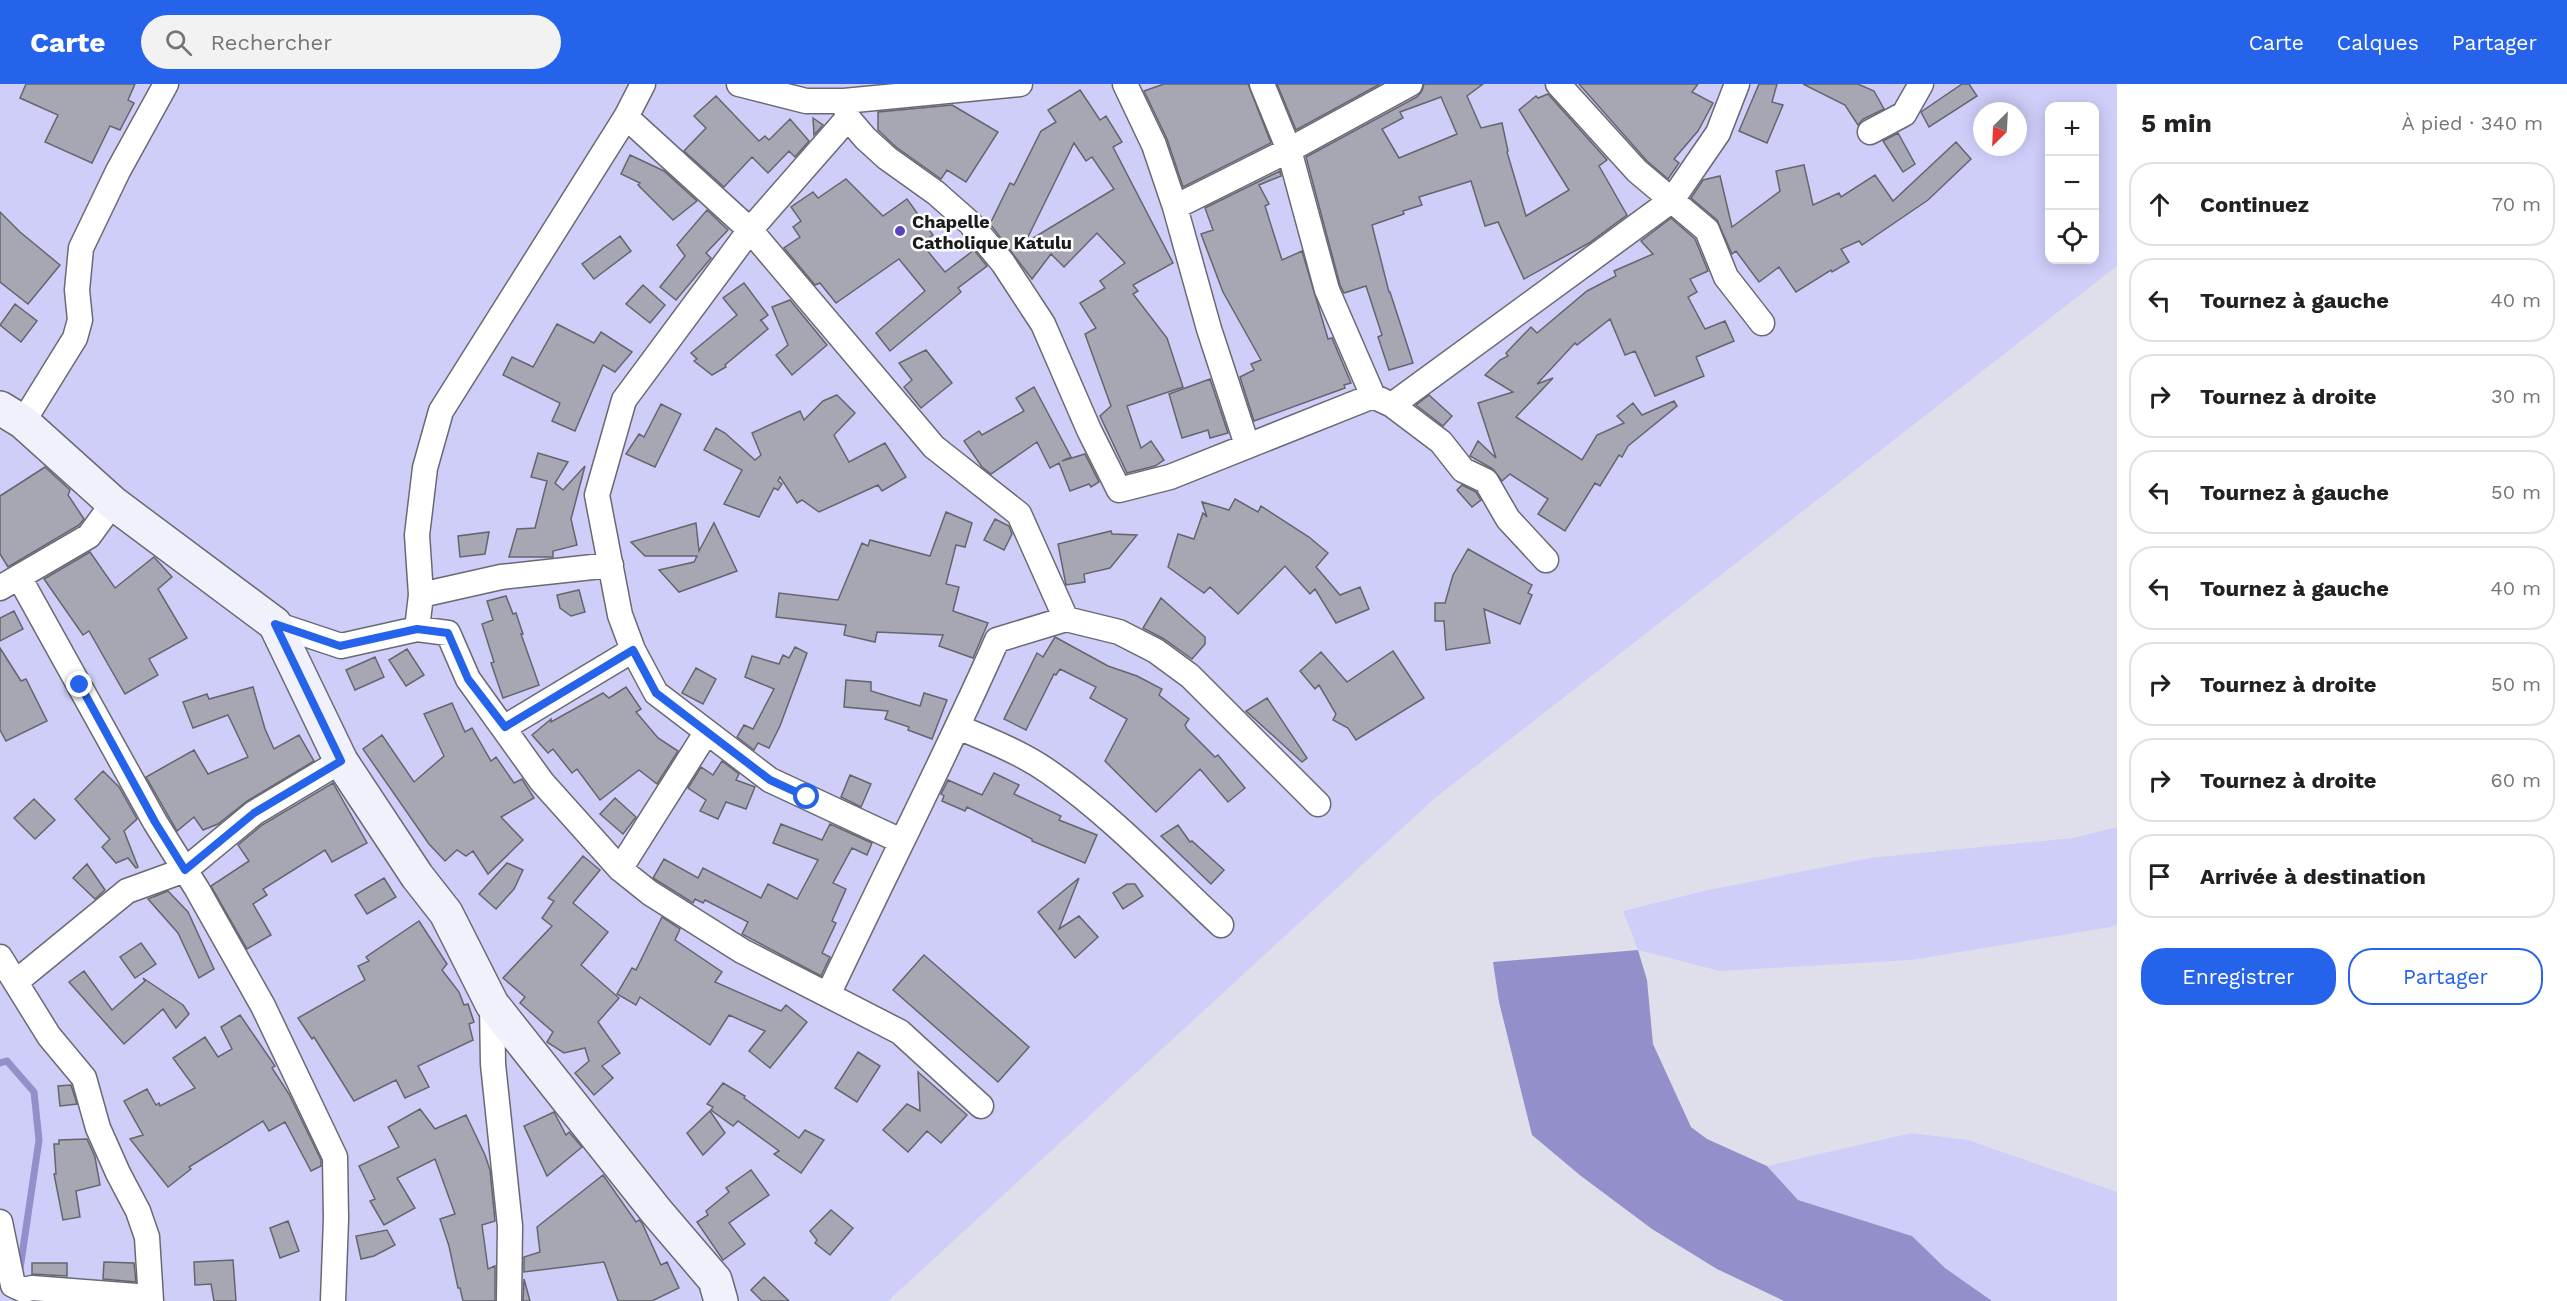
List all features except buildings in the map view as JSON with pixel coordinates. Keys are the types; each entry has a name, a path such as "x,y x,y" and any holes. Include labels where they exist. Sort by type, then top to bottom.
{"street":[{"path":"166,84 118,171 81,248 77,290 80,320 75,338 12,415 113,503 275,624 340,646 417,629 448,633 468,679 505,727 542,782 620,868 650,893 742,951 900,1032 981,1106"},
{"path":"417,629 421,595 417,536 424,468 441,411 626,117 643,84"},
{"path":"740,84 803,92 846,110 887,158 936,193 970,224 1003,263 1043,324 1089,430 1119,490 1170,477 1247,446 1382,401 1672,200 1718,133 1737,84"},
{"path":"901,841 770,780 656,693 633,650 620,615 597,495 624,400 750,230 846,110 1020,84"},
{"path":"1125,84 1154,145 1247,446"},
{"path":"1262,84 1289,150 1327,290 1382,401 1441,442 1463,470 1486,481 1508,519 1546,560"},
{"path":"1174,207 1289,150 1410,84"},
{"path":"1558,84 1637,171 1707,230 1726,277 1762,322"},
{"path":"1870,132 1904,114 1922,84"},
{"path":"626,117 750,230 934,447 1019,514 1066,619"},
{"path":"113,503 89,536 9,583 185,870 263,1006 334,1157 336,1219 333,1301"},
{"path":"421,595 501,577 611,564"},
{"path":"828,995 958,728 997,640 1066,619 1119,632 1156,651 1190,676 1318,804"},
{"path":"275,624 341,761 410,866 446,913 492,1004 656,1211 715,1280 721,1301"},
{"path":"505,727 633,650"},
{"path":"958,728 993,742 1047,771 1101,811 1221,925"},
{"path":"620,868 706,733"},
{"path":"16,981 127,891 185,870 254,813 341,761"},
{"path":"0,957 49,1036 84,1078 98,1128 138,1211 147,1237 151,1299 18,1287 0,1222"},
{"path":"492,1004 493,1064 510,1226 509,1301"}],"shaded area":[{"path":"0,84 2117,84 2117,266 1435,798 888,1301 0,1301"},
{"path":"2117,827 2117,925 2111,927 1911,960 1720,971 1638,950 1623,911 1704,891 1870,858 2073,838"},
{"path":"1638,950 1647,980 1653,1044 1691,1127 1707,1139 1767,1166 1798,1200 1912,1236 1945,1268 1992,1301 1784,1301 1717,1269 1652,1229 1581,1176 1532,1135 1499,1002 1493,962"},
{"path":"1911,1133 1968,1140 2117,1192 2117,1301 1992,1301 1945,1268 1912,1236 1798,1200 1767,1166"}],"waterway":[{"path":"0,1063 7,1061 34,1092 39,1140 20,1269"}],"place":[{"name":"Chapelle Catholique Katulu","path":"900,231"}],"route":[{"path":"80,685 155,822 185,870 254,813 341,761 275,624 340,646 417,629 448,633 468,679 505,727 633,650 656,693 770,780 807,797"}]}
